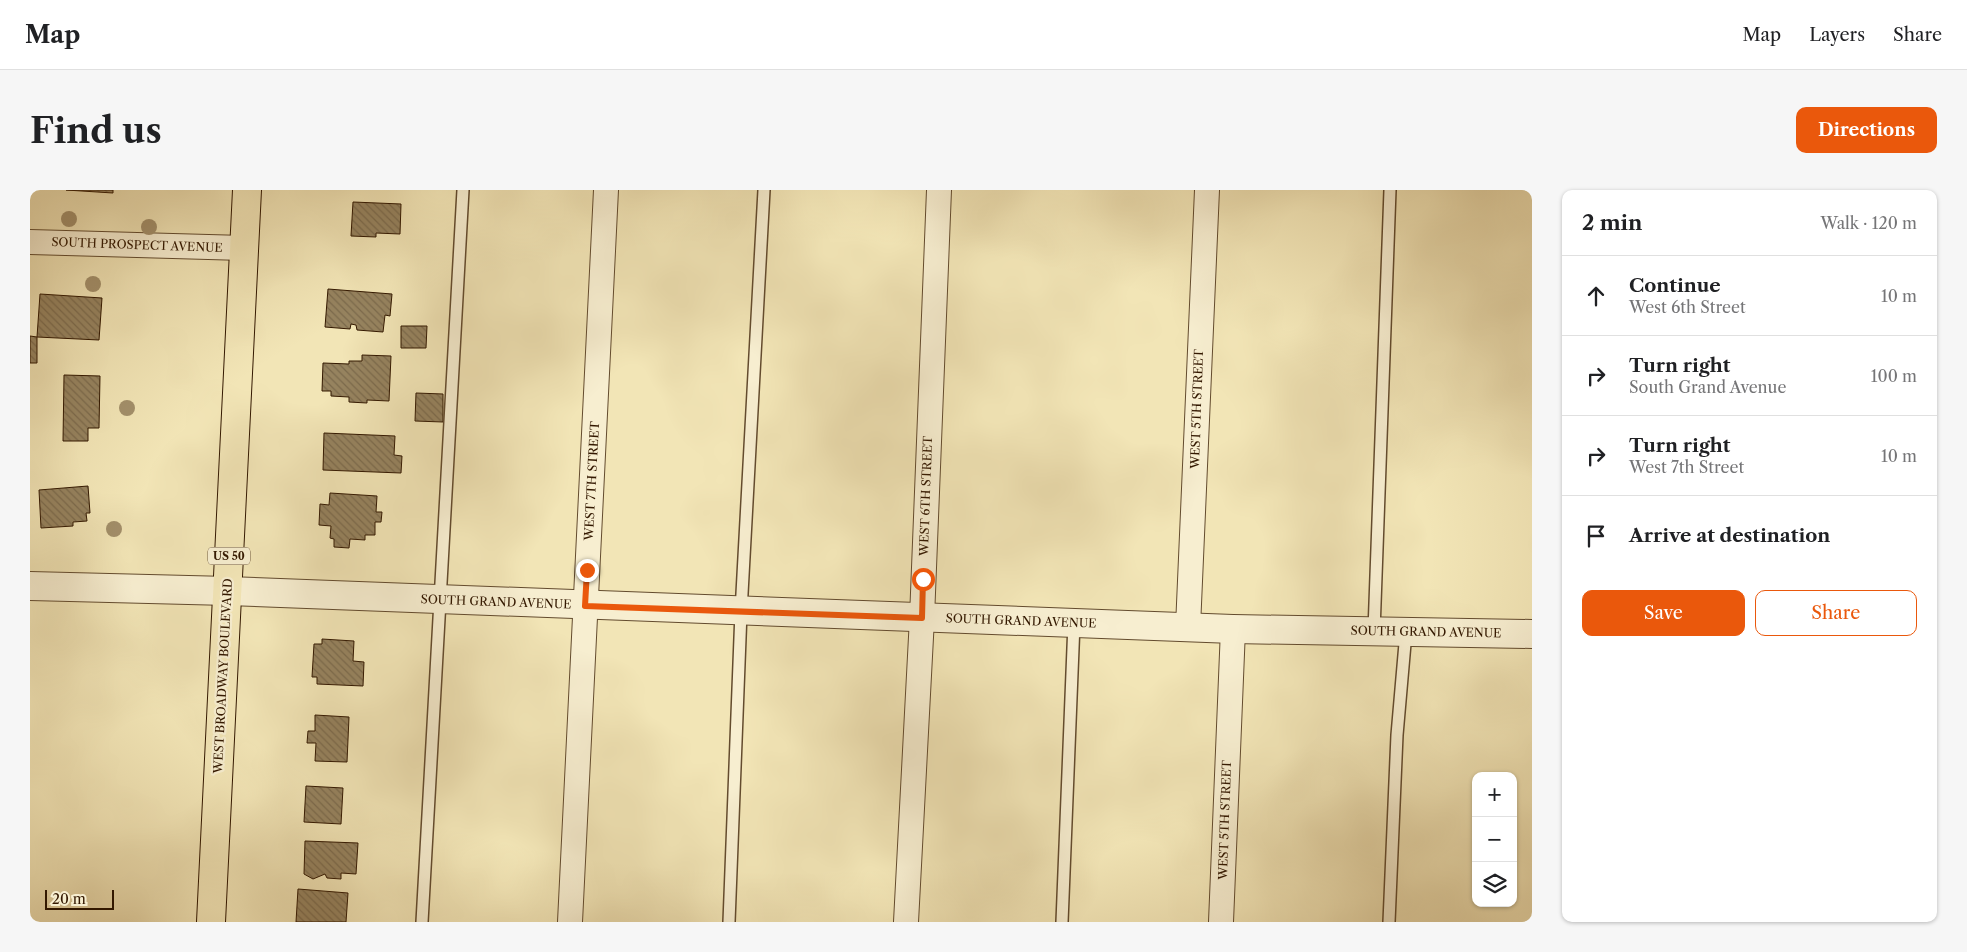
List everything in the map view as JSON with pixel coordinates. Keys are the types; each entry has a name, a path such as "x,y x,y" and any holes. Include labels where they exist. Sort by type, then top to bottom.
{"highway":[{"name":"WEST BROADWAY BOULEVARD","path":"211,922 247,190"}],"street":[{"name":"WEST 7TH STREET","path":"570,922 606,190"},
{"name":"WEST 6TH STREET","path":"906,922 922,618 939,190"},
{"name":"WEST 5TH STREET","path":"1188,628 1207,190"},
{"name":"SOUTH PROSPECT AVENUE","path":"30,242 244,248"},
{"name":"SOUTH GRAND AVENUE","path":"30,586 228,591 1188,628 1532,634"},
{"name":"WEST 5TH STREET","path":"1221,922 1233,629"}],"lane":[{"path":"422,922 463,190"},
{"path":"729,922 741,612 764,190"},
{"path":"1374,631 1390,190"},
{"path":"1062,922 1074,623"},
{"path":"1389,922 1397,736 1406,632"}],"building":[{"path":"66,190 113,190 113,193"},
{"path":"353,202 401,204 400,234 376,233 376,237 351,236"},
{"path":"328,289 392,294 390,316 385,315 383,332 357,330 356,325 351,324 350,329 325,327"},
{"path":"40,294 102,298 99,340 37,337"},
{"path":"401,326 427,326 426,348 401,348"},
{"path":"30,336 37,337 37,363 30,363"},
{"path":"362,355 391,356 389,401 367,400 367,403 349,402 349,397 331,396 331,391 322,391 323,363 349,364 349,361 362,361"},
{"path":"64,375 100,376 99,428 88,428 88,441 63,441"},
{"path":"416,393 443,394 443,422 415,421"},
{"path":"324,433 395,436 394,455 402,456 401,473 323,470"},
{"path":"88,486 90,513 86,513 87,521 73,522 73,526 41,528 39,490"},
{"path":"330,493 377,496 376,512 382,512 381,522 375,522 375,535 365,535 365,540 350,539 349,548 334,547 334,539 330,538 331,526 319,525 320,504 329,505"},
{"path":"322,639 354,641 353,661 364,662 363,686 317,684 317,677 312,677 314,644 322,644"},
{"path":"315,715 349,717 347,762 315,761 316,743 307,743 308,731 315,731"},
{"path":"306,786 343,788 341,824 304,822"},
{"path":"305,841 358,843 356,874 341,873 341,879 327,878 325,874 313,879 304,874"},
{"path":"298,889 348,893 346,922 296,922"}],"route":[{"path":"587,570 585,606 922,618 923,579"}]}
